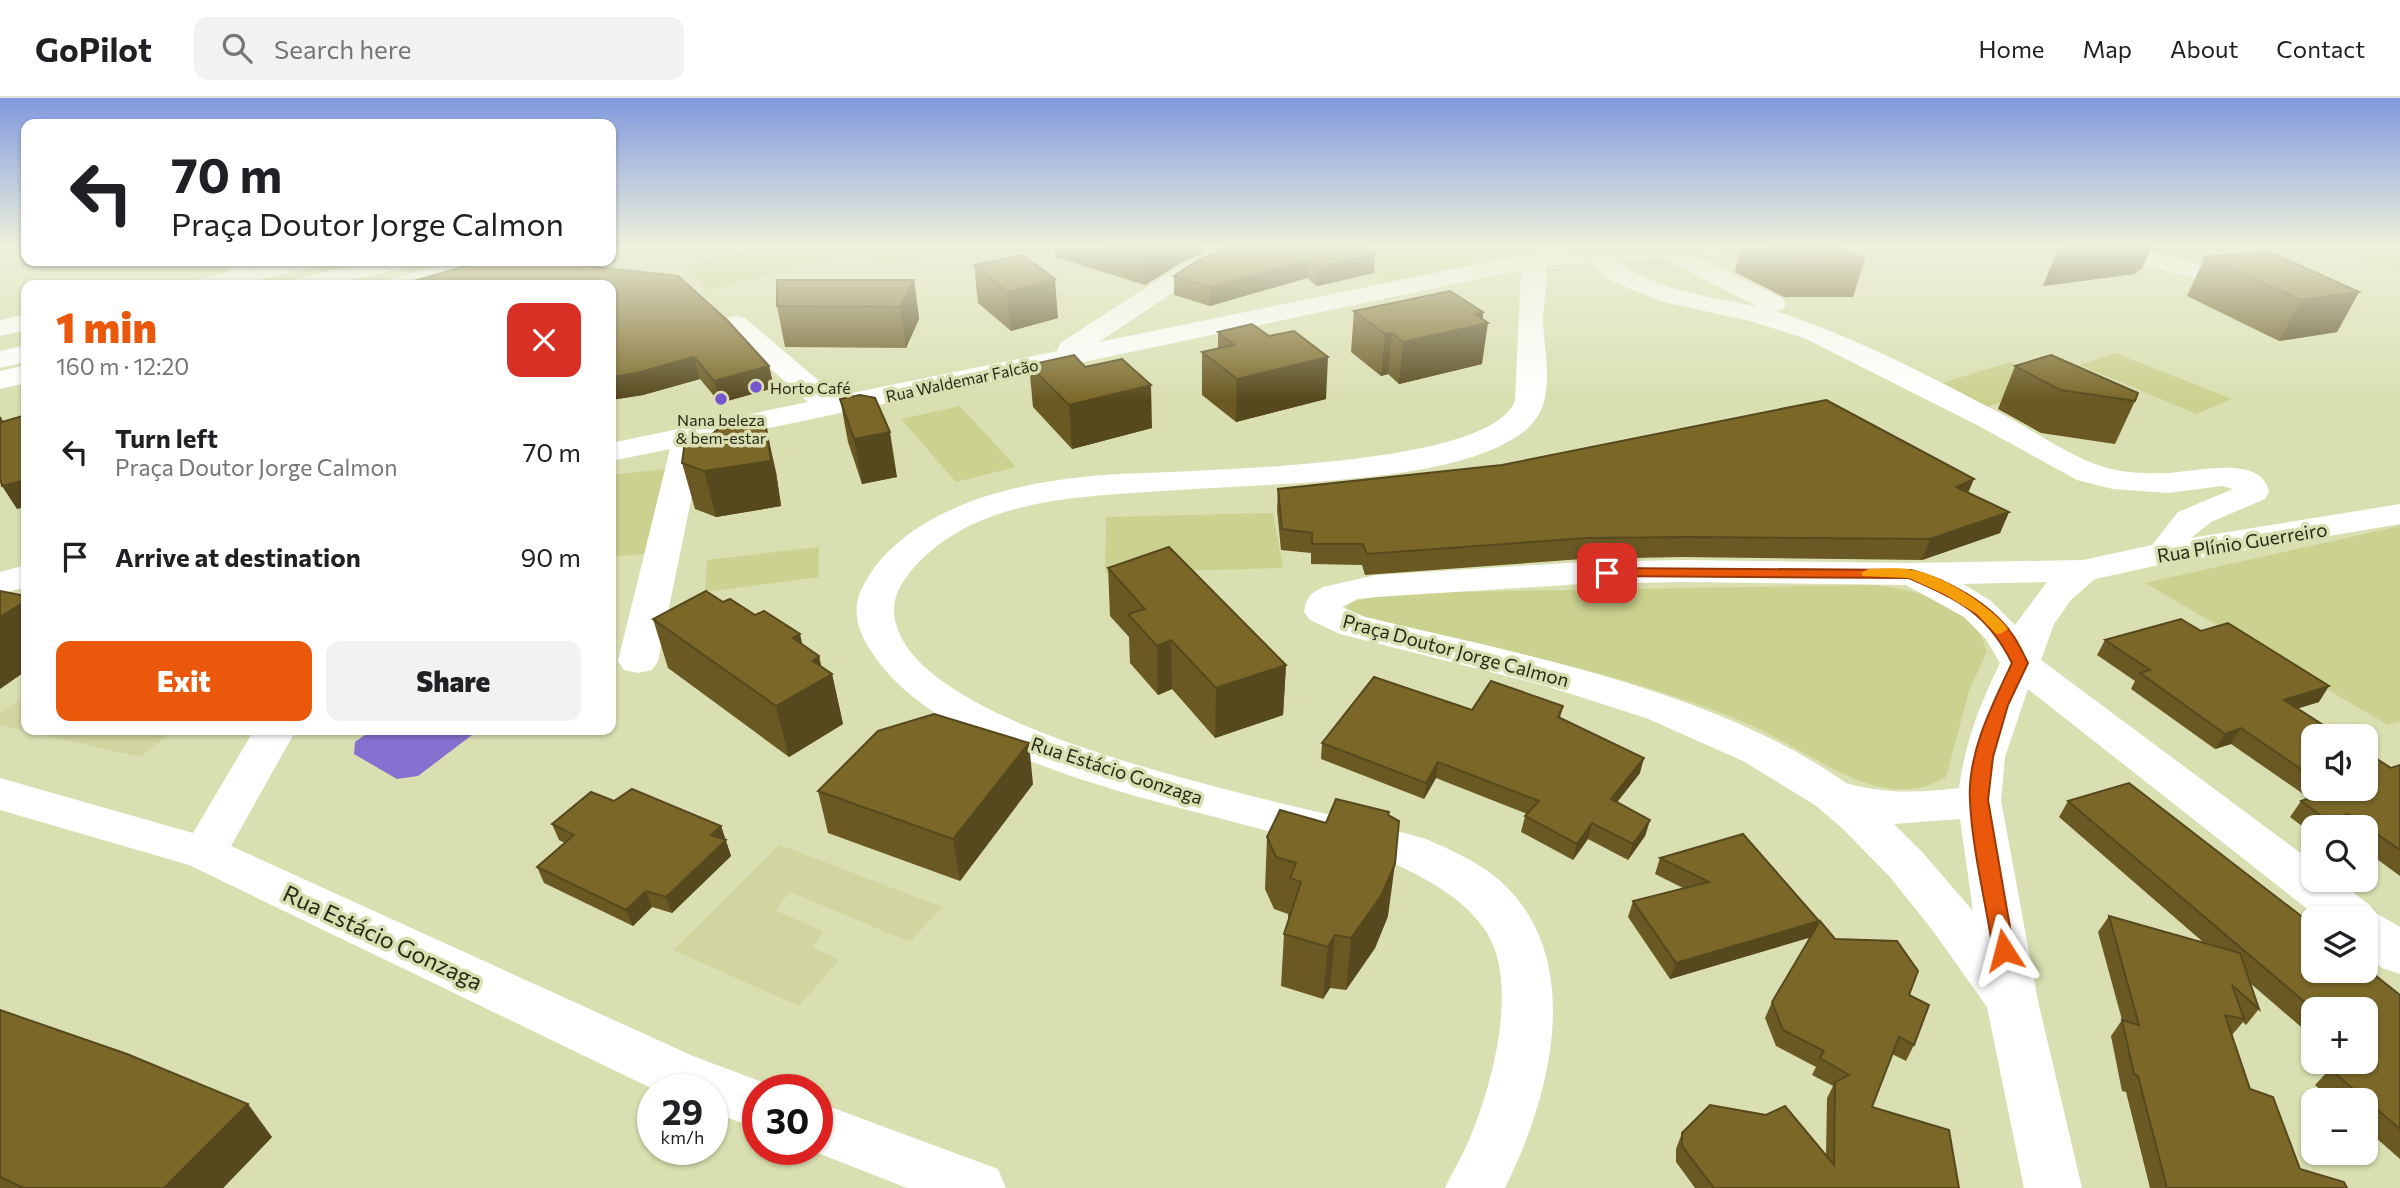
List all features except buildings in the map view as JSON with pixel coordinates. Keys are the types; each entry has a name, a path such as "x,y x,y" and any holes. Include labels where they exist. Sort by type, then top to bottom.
{"street":[{"path":"1054,360 1147,298"},
{"name":"Rua Waldemar Falcão","path":"616,451 1054,360 1323,298"},
{"path":"1524,298 1530,307"},
{"name":"Rua Estácio Gonzaga","path":"1474,1188 1504,1124 1526,1045 1527,972 1508,922 1488,896 1440,863 1410,851 1165,789 1076,762 1005,733 934,695 899,664 879,635 873,609 880,585 898,562 930,535 967,514 1021,496 1099,485 1365,468 1427,458 1502,432 1524,414 1531,399 1530,307 1532,298"},
{"path":"1678,298 1756,314 1814,332 2088,472 2113,479 2168,483 2222,476 2238,479 2252,486 2253,492 2244,498 2203,513 2185,525 2164,554"},
{"path":"1761,298 1822,328"},
{"path":"0,328 21,324"},
{"path":"736,324 832,407"},
{"path":"0,350 21,346"},
{"path":"0,360 21,354"},
{"path":"0,380 21,375"},
{"path":"638,661 689,436"},
{"name":"Rua Plínio Guerreiro","path":"2084,571 2164,554 2400,514"},
{"path":"0,561 21,556"},
{"name":"Praça Doutor Jorge Calmon","path":"2012,1001 1940,902 1896,853 1830,793 1787,767 1679,714 1550,674 1353,626 1323,612 1324,602 1334,595 1353,589 1376,586 1582,573 1696,571 1911,574 2084,571"},
{"path":"2053,1188 2012,1001 1979,800 1988,744 2000,705 2035,623 2058,592 2084,571"},
{"name":"Praça Doutor Jorge Calmon","path":"1911,574 1949,591 1982,611 2006,636 2020,663"},
{"path":"0,583 21,577"},
{"path":"2020,663 2337,906"},
{"path":"204,853 272,735"},
{"name":"Praça Doutor Jorge Calmon","path":"1830,793 1870,807 1908,810 1979,800"},
{"name":"Rua Estácio Gonzaga","path":"0,794 204,853 674,1073 742,1099"},
{"path":"2378,937 2400,954"},
{"path":"833,1133 977,1188"}],"shaded area":[{"path":"2115,353 2232,399 2197,414 2080,365"},
{"path":"2010,362 2055,383 1981,409 1936,385"},
{"path":"960,406 1016,467 956,482 901,419"},
{"path":"666,469 653,553 616,557 616,474"},
{"path":"1273,513 1283,568 1105,573 1106,517"},
{"path":"2400,526 2400,722 2388,725 2145,583"},
{"path":"819,547 819,577 705,592 707,560"},
{"path":"1877,585 1927,596 1958,611 1970,621 1987,651 1969,691 1946,777 1917,788 1888,788 1859,781 1727,715 1635,684 1353,614 1346,608 1353,602 1388,593"},
{"path":"21,698 21,730 0,725 0,713"},
{"path":"44,735 169,735 140,757"},
{"path":"365,735 472,735 418,776 397,779 354,754 355,742"},
{"path":"780,845 942,907 910,942 790,892 775,910 824,932 812,947 839,960 799,1006 673,950"}],"slow traffic":[{"path":"1868,573 1911,574 1949,591 1982,611 2000,629"}],"place":[{"name":"Horto Café","path":"756,387"},
{"name":"Nana beleza & bem-estar","path":"721,399"}],"route":[{"path":"1607,573 1682,571 1911,574 1949,591 1991,618 2006,636 2020,663 2000,705 1984,757 1979,800 2004,950"}]}
